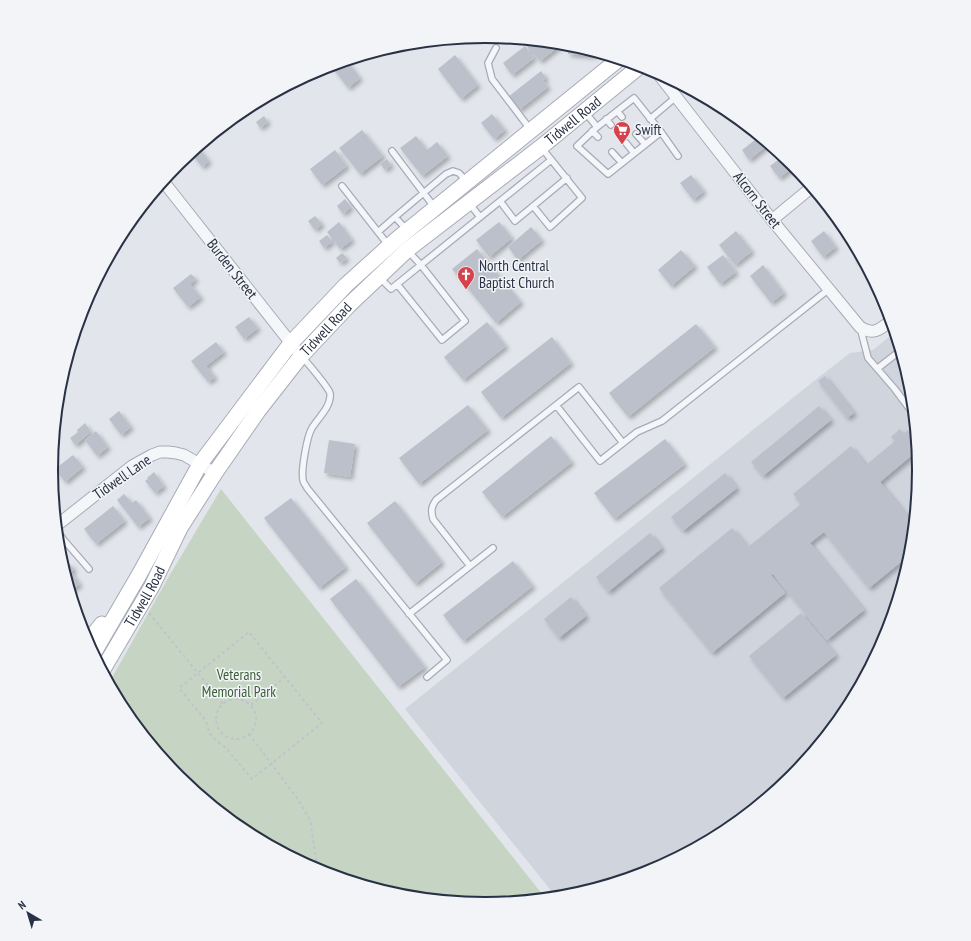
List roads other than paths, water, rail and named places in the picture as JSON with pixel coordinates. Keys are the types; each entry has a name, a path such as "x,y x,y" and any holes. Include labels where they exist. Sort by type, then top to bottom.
{"main road":[{"name":"Tidwell Road","path":"97,648 139,575 200,464 290,343 346,285 400,242 435,209 614,63"},
{"name":"Tidwell Road","path":"105,666 152,586 180,528 215,473 258,411 301,356 349,305 378,277 400,242 469,203 585,112 635,70"},
{"path":"531,131 541,147"},
{"path":"92,636 139,575"}],"street":[{"name":"Alcorn Street","path":"668,84 676,98 772,220 860,327"},
{"name":"Burden Street","path":"167,185 301,356"},
{"path":"772,220 808,190"},
{"path":"860,327 867,332 874,331 887,324"},
{"name":"Tidwell Lane","path":"62,522 132,466 152,454 168,452 184,455 215,473"}],"lane":[{"path":"496,48 488,63 492,79 531,131"},
{"path":"661,132 608,174 577,146 606,119 634,98 661,132 678,156"},
{"path":"650,119 676,98"},
{"path":"617,111 622,117"},
{"path":"585,112 598,137"},
{"path":"606,119 611,125"},
{"path":"636,134 645,144"},
{"path":"626,143 634,153"},
{"path":"533,206 550,227 582,198 541,147"},
{"path":"392,151 422,194 435,209"},
{"path":"612,152 622,163"},
{"path":"378,277 391,289 552,160"},
{"path":"378,232 446,174 453,171 459,173 467,183"},
{"path":"500,201 515,220 567,178"},
{"path":"342,186 378,232 400,242 421,265 465,321 442,340 397,284"},
{"path":"469,203 480,217"},
{"path":"396,217 400,242"},
{"path":"556,405 600,461 637,432 662,421 829,289"},
{"path":"860,327 868,358 878,368 908,406"},
{"path":"878,368 896,354"},
{"path":"301,356 330,391 328,406 311,429 309,435 302,470 303,481 307,488 447,660 427,677"},
{"path":"470,566 433,519 431,512 432,505 436,500 579,387 623,443"},
{"path":"64,540 89,568"},
{"path":"409,614 494,548"}],"place":[{"name":"Swift","path":"622,145"},
{"name":"North Central Baptist Church","path":"466,290"}],"park label":[{"name":"Veterans Memorial Park","path":"239,684"}]}
